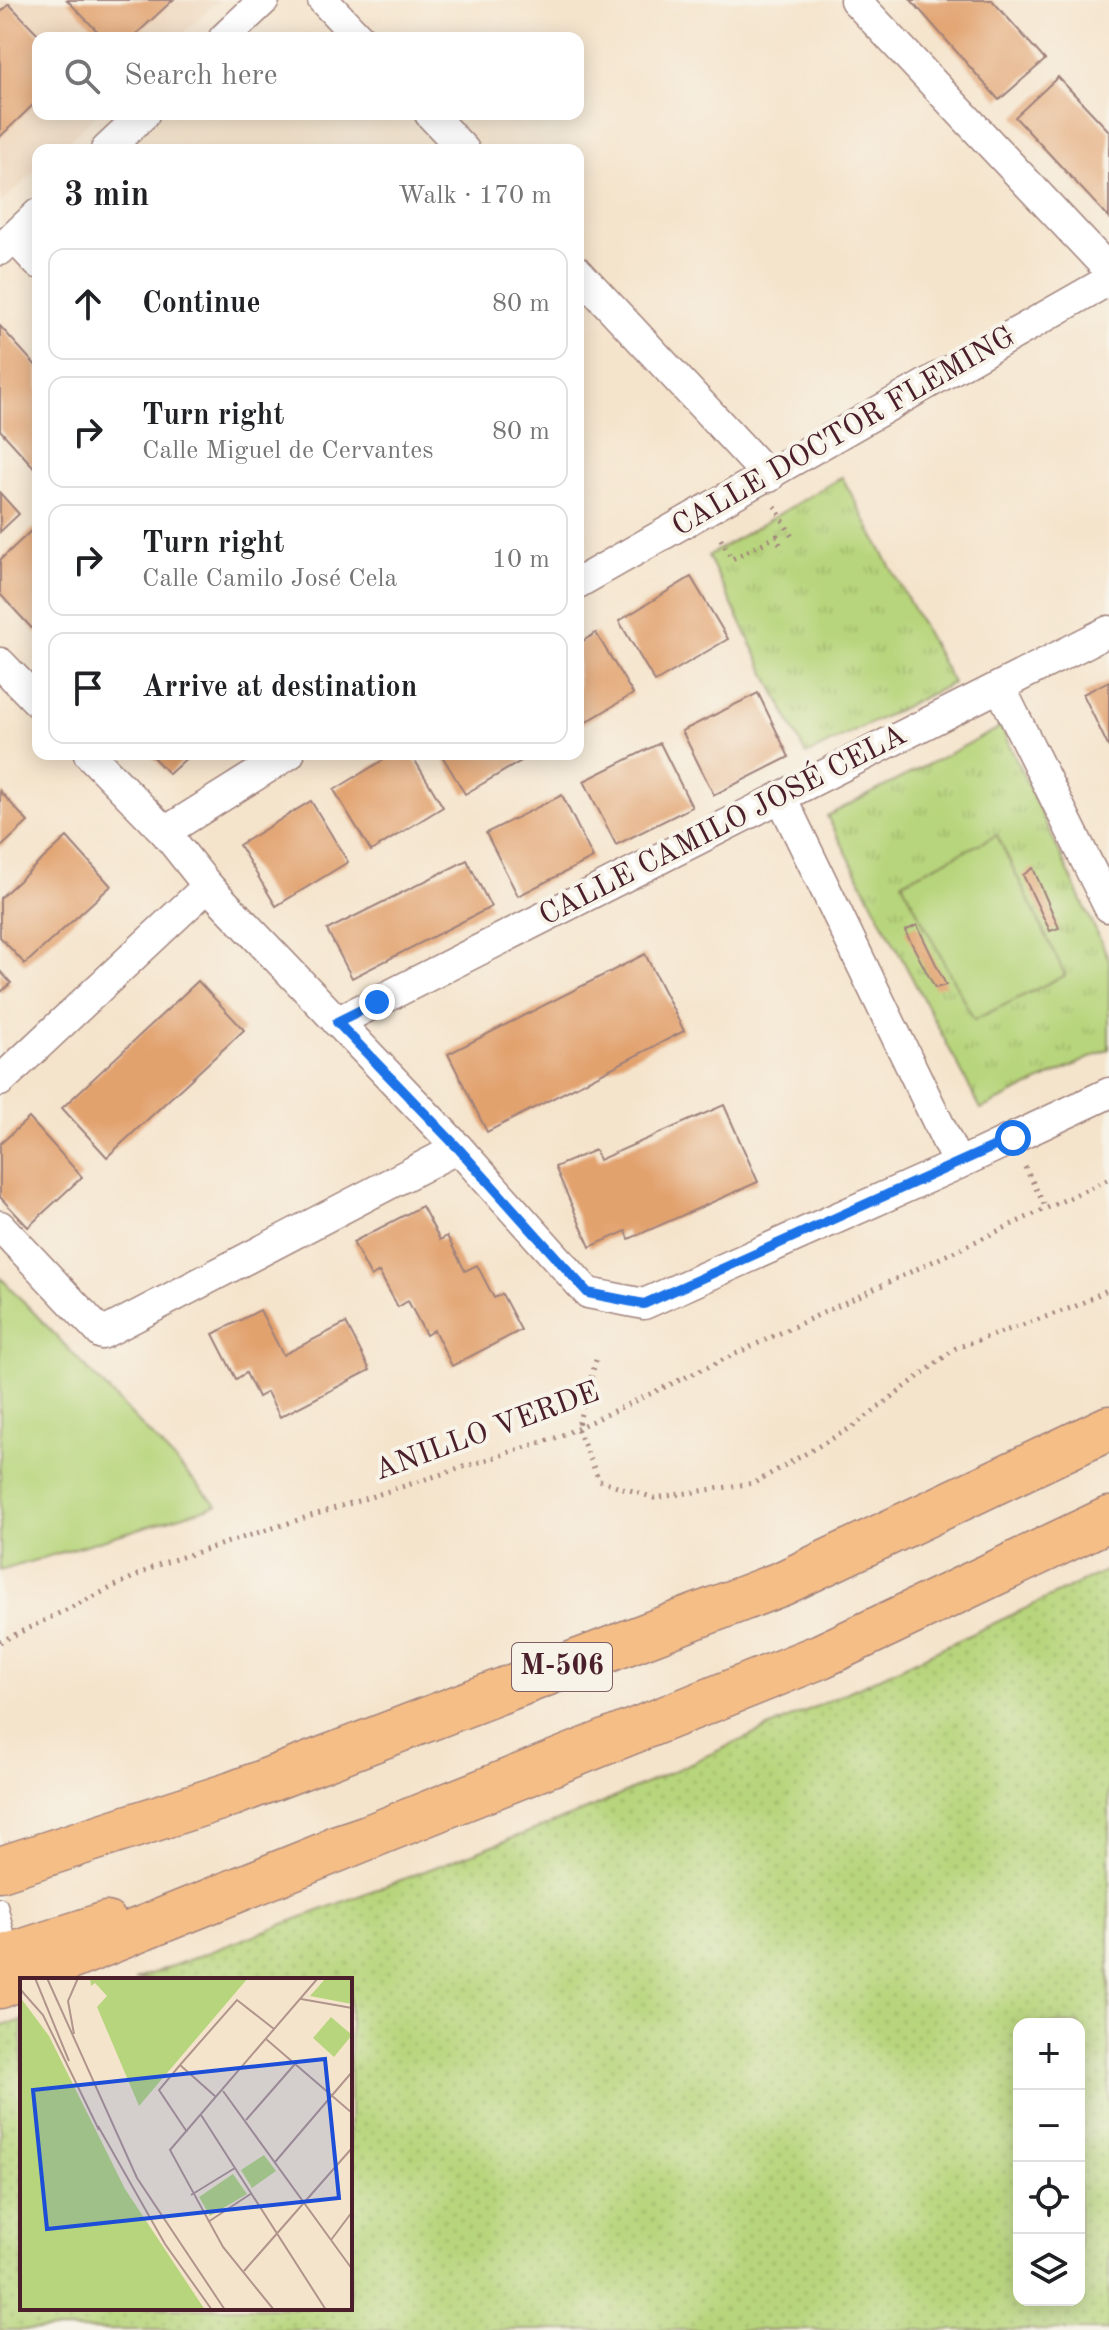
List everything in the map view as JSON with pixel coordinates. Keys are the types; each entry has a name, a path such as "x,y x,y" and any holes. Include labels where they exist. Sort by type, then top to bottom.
{"main road":[{"name":"M-506","path":"0,1869 232,1794 783,1583 1109,1428"},
{"path":"4,1966 371,1836 821,1656 1109,1519"}],"street":[{"path":"230,32 264,0"},
{"path":"323,0 353,32"},
{"path":"855,0 1109,270"},
{"path":"112,144 138,120"},
{"path":"436,120 458,144"},
{"path":"32,220 7,244 32,259"},
{"path":"584,278 769,477"},
{"name":"CALLE DOCTOR FLEMING","path":"584,580 769,477 1109,280"},
{"name":"CALLE CAMILO JOSÉ CELA","path":"337,1022 1109,631"},
{"path":"0,663 32,696"},
{"path":"1000,687 1109,907"},
{"path":"95,760 165,832 208,886 458,1148 588,1293 644,1304 1109,1093"},
{"path":"165,832 279,760"},
{"path":"781,797 958,1164"},
{"path":"0,1081 208,886"},
{"path":"0,1226 102,1334 458,1148"}],"lane":[{"path":"0,1905 4,1966"}],"path":[{"path":"705,512 732,559 777,536 782,550"},
{"path":"1025,1166 1046,1208"},
{"name":"ANILLO VERDE","path":"0,1642 160,1564 558,1437 1109,1179"},
{"path":"596,1360 577,1428 599,1480 654,1498 754,1483 854,1426 956,1348 1074,1307 1109,1289"}],"shaded area":[{"path":"0,0 219,0 184,32 32,32 32,120 90,120 64,144 32,144 32,175 0,204"}],"green space":[{"path":"842,477 953,683 806,755 708,556"},
{"path":"1001,727 1109,959 1109,1049 981,1109 827,816"},
{"path":"997,835 1065,975 974,1020 902,882"},
{"path":"0,1277 217,1505 0,1571"},
{"path":"1109,1569 1109,2330 0,2330 0,2027 20,2021 20,2310 352,2310 352,1978 140,1978 587,1810"}],"building":[{"path":"67,0 173,0 138,32 98,32"},
{"path":"911,0 992,0 1045,60 999,100"},
{"path":"9,4 36,32 32,32 32,106 0,137 0,13"},
{"path":"1058,77 1109,131 1109,218 1015,117"},
{"path":"0,326 32,361 32,465 0,430"},
{"path":"0,493 19,514 0,532"},
{"path":"32,530 32,629 0,594 0,560"},
{"path":"691,577 728,639 655,682 619,621"},
{"path":"596,633 633,694 584,723 584,640"},
{"path":"1109,681 1109,748 1083,694"},
{"path":"758,693 789,757 714,795 682,731"},
{"path":"660,743 692,807 616,845 584,781"},
{"path":"156,760 184,760 169,774"},
{"path":"383,760 415,760 443,807 371,851 334,790"},
{"path":"445,760 523,760 465,794"},
{"path":"0,791 28,822 0,848"},
{"path":"562,795 593,858 518,896 486,833"},
{"path":"311,801 348,862 276,906 239,845"},
{"path":"67,837 111,886 25,964 0,937 0,898"},
{"path":"467,860 491,907 352,978 327,930"},
{"path":"1033,868 1059,928 1050,931 1023,875"},
{"path":"917,925 946,985 935,988 905,931"},
{"path":"645,954 684,1031 487,1132 448,1054"},
{"path":"0,971 11,983 0,993"},
{"path":"198,981 244,1030 107,1157 62,1108"},
{"path":"724,1105 758,1182 629,1239 626,1231 590,1247 555,1167 595,1150 599,1160"},
{"path":"29,1118 82,1177 28,1227 0,1197 0,1144"},
{"path":"422,1206 440,1240 447,1236 465,1271 477,1265 494,1298 502,1294 521,1330 452,1366 434,1330 426,1335 408,1301 398,1307 379,1272 371,1277 353,1242"},
{"path":"260,1310 283,1355 346,1323 370,1370 280,1417 267,1392 258,1397 246,1373 236,1379 213,1334"}],"route":[{"path":"377,1002 337,1022 458,1148 588,1293 644,1304 1013,1138"}]}
